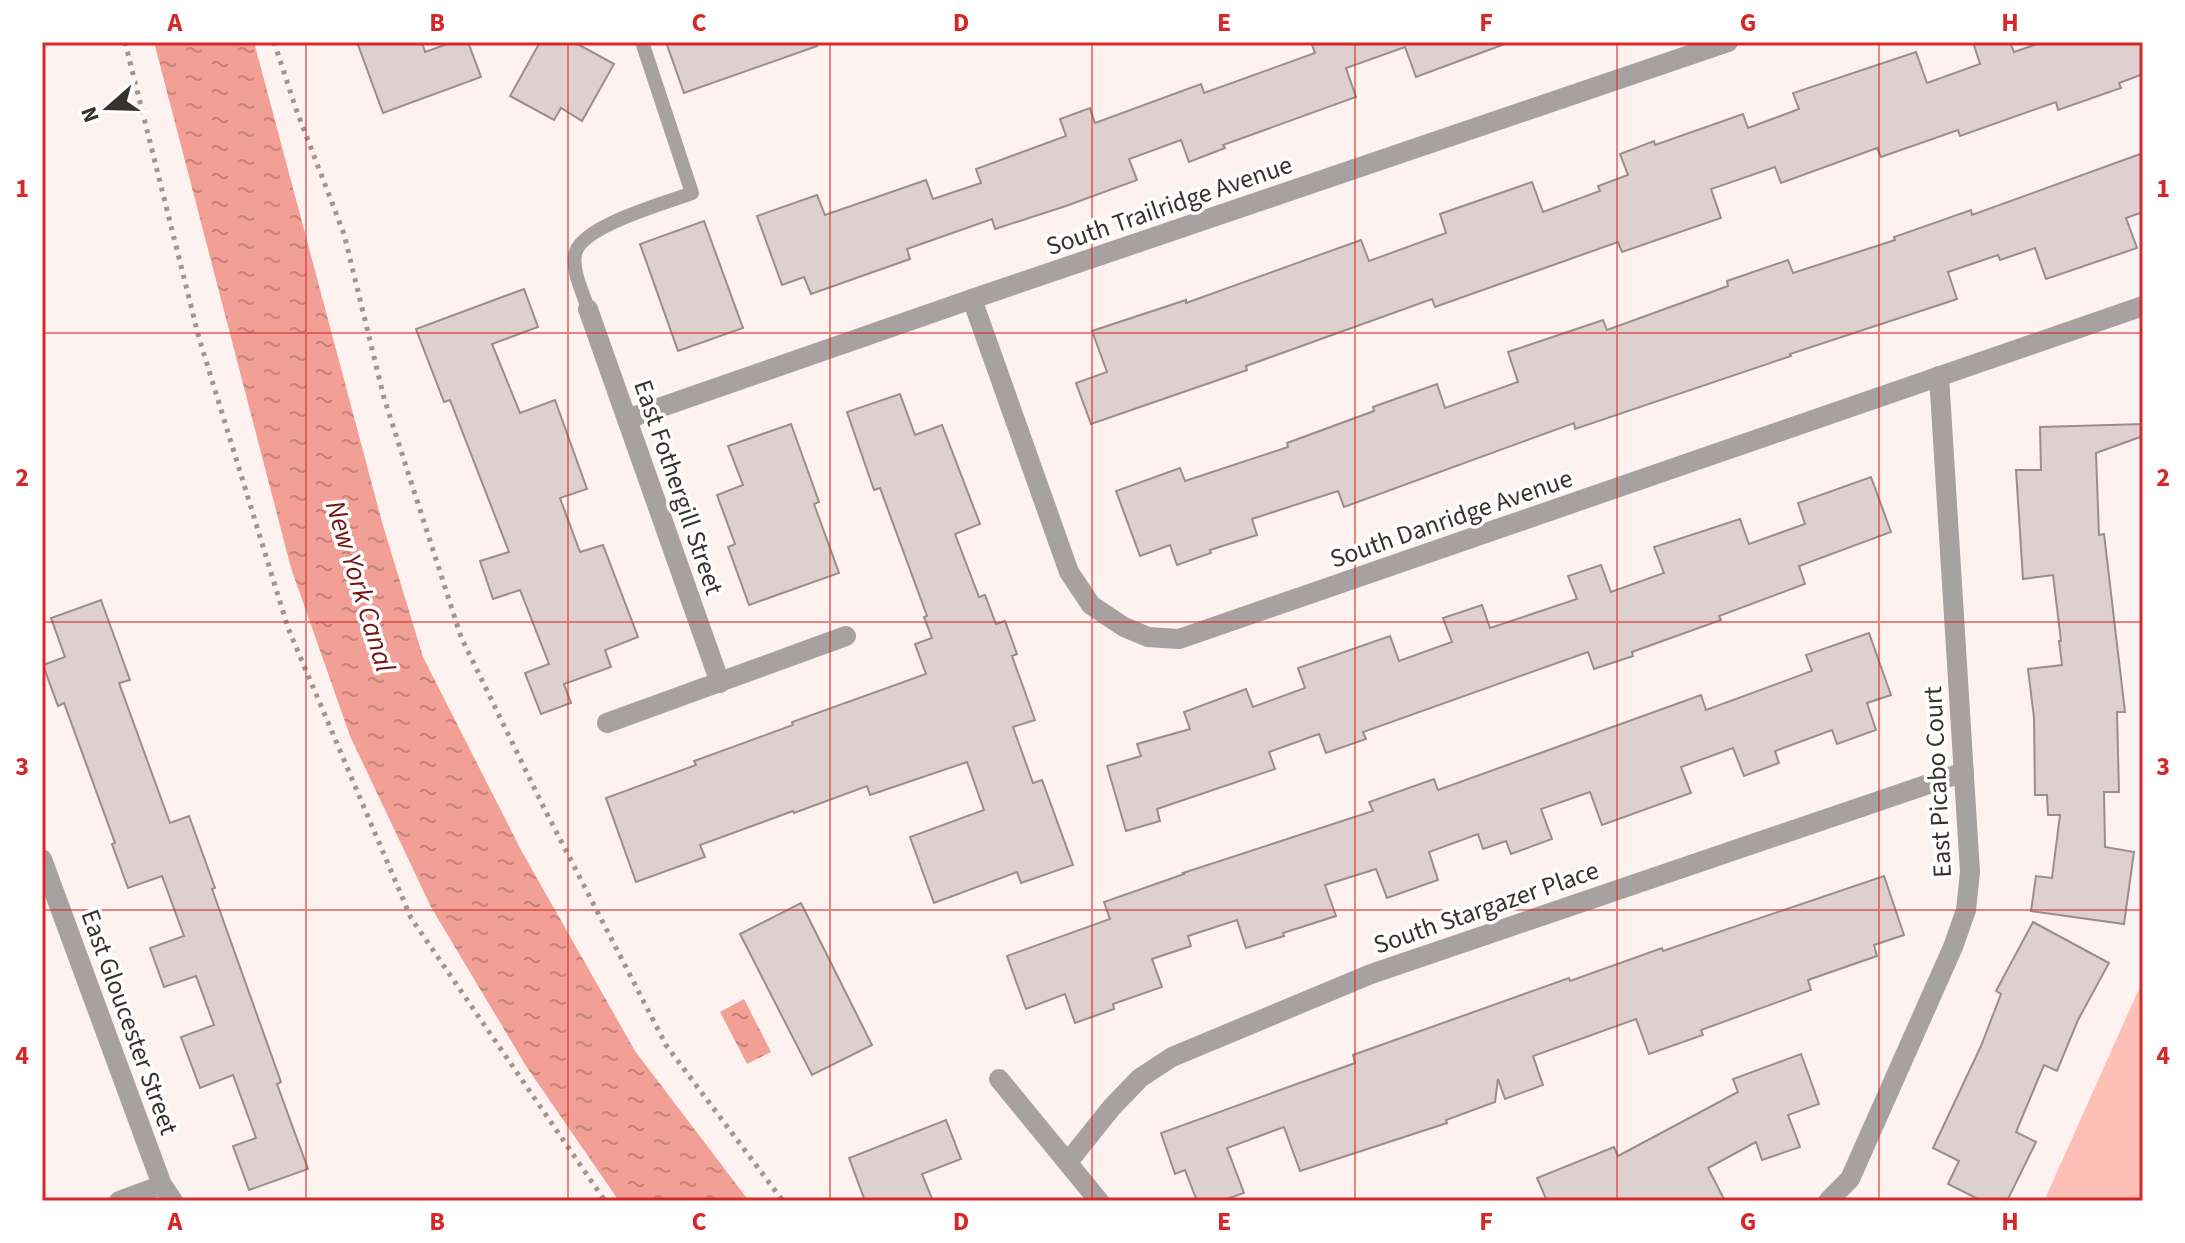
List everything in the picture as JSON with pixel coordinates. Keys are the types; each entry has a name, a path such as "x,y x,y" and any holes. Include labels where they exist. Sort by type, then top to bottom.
{"street":[{"name":"South Trailridge Avenue","path":"627,419 1728,42"},
{"name":"South Danridge Avenue","path":"972,299 1069,572 1091,605 1124,627 1148,637 1179,639 2143,306"},
{"name":"East Fothergill Street","path":"588,309 720,683"},
{"name":"East Picabo Court","path":"1828,1201 1850,1179 1953,947 1966,910 1970,872 1939,376"},
{"path":"607,723 846,636"},
{"name":"South Stargazer Place","path":"1068,1162 1112,1107 1131,1088 1172,1057 1371,974 1964,772"},
{"name":"East Gloucester Street","path":"42,859 168,1193"},
{"path":"999,1079 1099,1201"},
{"path":"119,1201 168,1193"}],"lane":[{"path":"588,309 575,270 575,253 581,241 597,229 692,193 642,42"}],"path":[{"path":"125,42 199,338 294,643 411,918 605,1201"},
{"path":"274,42 344,234 384,398 461,637 543,806 666,1045 783,1201"}],"shaded area":[{"path":"2143,980 2143,1201 2044,1201"}],"water":[{"name":"New York Canal","path":"154,42 254,42 382,522 423,657 521,850 635,1051 749,1201 619,1201 526,1066 431,907 350,736 291,568"},
{"path":"744,999 771,1052 747,1064 720,1012"}],"building":[{"path":"357,42 422,42 425,52 453,42 468,42 481,77 383,113"},
{"path":"540,42 574,42 614,64 582,121 561,108 554,120 510,96"},
{"path":"666,42 816,42 817,46 684,93"},
{"path":"1311,42 1502,42 1502,45 1416,77 1405,47 1346,68 1356,97 1223,145 1225,148 1189,162 1181,140 1129,159 1137,180 1066,206 995,229 992,219 907,249 910,259 811,294 804,277 782,285 757,216 817,195 825,215 926,180 933,199 981,183 976,169 1066,136 1060,119 1090,108 1095,123 1201,84 1204,93 1315,53"},
{"path":"1973,42 2010,42 2014,52 2043,42 2143,42 2143,74 2119,83 2121,88 2058,110 2056,102 1960,136 1958,130 1881,157 1877,148 1781,183 1775,167 1711,189 1721,218 1622,252 1618,242 1435,307 1432,299 1246,366 1247,370 1091,424 1076,383 1107,372 1092,331 1186,300 1186,303 1361,240 1369,261 1446,233 1440,214 1532,182 1543,212 1600,191 1598,186 1628,175 1620,154 1743,114 1748,128 1799,109 1793,93 1916,52 1927,83 1980,64"},
{"path":"2143,153 2143,212 2126,218 2137,248 2046,279 2035,248 2000,260 1998,255 1948,272 1957,299 1575,429 1574,423 1344,507 1338,491 1252,519 1257,535 1210,550 1211,553 1177,565 1170,545 1140,556 1116,491 1180,468 1185,481 1288,447 1287,443 1437,384 1445,408 1518,382 1508,352 1603,320 1607,330 1728,286 1727,281 1788,260 1793,273 1895,240 1894,237 1971,210 1972,215"},
{"path":"704,221 743,328 678,351 640,244"},
{"path":"524,289 538,327 492,344 520,413 555,400 587,489 560,498 580,552 603,545 638,637 605,650 611,667 564,684 571,703 541,714 525,673 549,664 520,590 493,599 480,561 509,552 450,400 444,402 416,329"},
{"path":"900,394 915,435 942,425 980,524 955,534 979,597 985,595 996,624 1005,621 1017,654 1012,656 1035,720 1013,727 1033,783 1042,780 1073,865 1021,883 1017,872 934,903 910,837 984,810 967,762 870,795 867,786 793,811 700,845 705,857 636,882 606,798 696,765 694,761 793,725 792,722 926,674 915,644 932,638 924,617 927,616 880,488 874,490 847,412"},
{"path":"791,424 819,502 814,504 839,573 749,605 728,547 735,544 717,495 743,485 728,446"},
{"path":"2143,424 2143,436 2096,453 2099,535 2104,534 2125,712 2117,712 2119,792 2104,792 2105,847 2134,852 2124,924 2031,911 2036,876 2052,878 2060,815 2048,815 2047,795 2035,795 2034,718 2028,669 2062,665 2053,575 2023,579 2016,470 2041,470 2040,427"},
{"path":"1871,477 1891,532 1799,566 1805,584 1719,616 1721,620 1632,652 1633,656 1594,669 1588,652 1363,732 1366,739 1326,753 1319,734 1269,752 1275,769 1157,809 1160,821 1126,831 1107,766 1141,756 1137,744 1190,729 1184,712 1246,689 1253,707 1305,688 1298,668 1390,636 1399,661 1452,642 1443,618 1482,605 1490,628 1577,599 1568,576 1601,565 1611,592 1664,573 1654,547 1740,519 1749,544 1805,524 1798,503"},
{"path":"101,600 130,680 119,683 170,823 189,816 308,1169 249,1190 233,1146 256,1138 233,1075 200,1088 181,1037 214,1025 196,976 164,987 150,948 184,936 162,876 128,888 112,844 115,843 64,703 58,706 43,665 65,657 51,618"},
{"path":"1869,633 1891,695 1867,703 1876,730 1837,744 1832,730 1775,751 1779,763 1744,776 1733,748 1681,767 1691,793 1602,825 1590,792 1541,809 1552,839 1511,854 1506,841 1483,849 1478,834 1429,852 1438,880 1387,898 1376,869 1325,885 1336,916 1283,933 1284,936 1246,948 1237,920 1188,936 1191,946 1152,959 1162,987 1113,1004 1114,1009 1075,1023 1065,994 1026,1009 1007,956 1110,919 1104,902 1373,811 1369,802 1434,779 1438,790 1701,695 1706,710 1812,671 1806,655"},
{"path":"1884,876 1904,935 1874,945 1877,956 1808,980 1811,990 1701,1030 1703,1035 1649,1054 1636,1019 1533,1056 1543,1085 1505,1099 1498,1079 1495,1102 1446,1120 1447,1123 1300,1171 1284,1127 1227,1148 1244,1193 1221,1201 1197,1201 1185,1170 1175,1174 1161,1133 1355,1063 1353,1055 1569,978 1570,981 1662,948 1663,951"},
{"path":"801,903 872,1045 812,1075 740,934"},
{"path":"2033,922 2109,963 2078,1020 2057,1071 2044,1065 2016,1132 2036,1142 2007,1201 1982,1201 1948,1184 1959,1161 1933,1148 1981,1046 2001,994 1996,991"},
{"path":"1801,1054 1819,1104 1788,1115 1800,1147 1762,1160 1756,1142 1708,1168 1725,1201 1547,1201 1537,1178 1614,1147 1618,1156 1738,1092 1733,1079"},
{"path":"946,1120 961,1159 922,1174 933,1201 865,1201 849,1158"}]}
